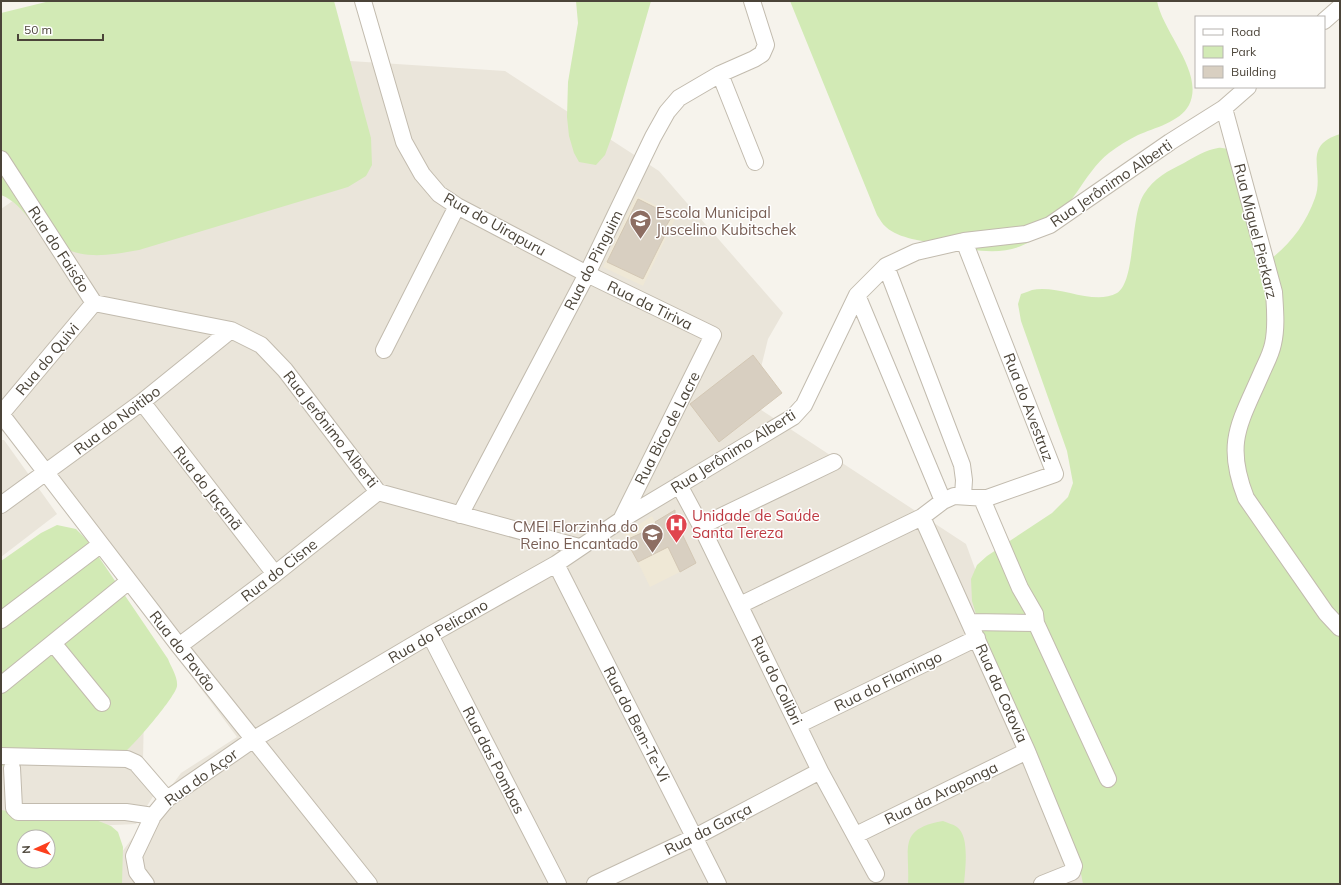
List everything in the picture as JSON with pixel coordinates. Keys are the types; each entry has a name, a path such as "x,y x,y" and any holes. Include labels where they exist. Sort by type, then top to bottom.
{"street":[{"name":"Rua do Uirapuru","path":"363,1 404,142 422,174 439,194 457,206 587,274"},
{"name":"Rua do Pinguim","path":"460,515 587,274 653,137 667,112 679,98 720,74 754,60 762,54 766,45 752,1"},
{"path":"1325,20 1340,7"},
{"path":"720,74 755,162"},
{"name":"Rua Jerônimo Alberti","path":"621,520 793,417 804,405 811,393 857,295 886,266 916,252 964,241 1026,234 1050,225 1170,142 1224,108 1247,88"},
{"name":"Rua Miguel Pierkarz","path":"1224,108 1274,292 1276,322 1273,345 1237,432 1234,455 1238,477 1246,498 1326,613 1340,628"},
{"name":"Rua do Faisão","path":"1,159 94,303 231,330"},
{"path":"384,350 457,206"},
{"name":"Rua do Avestruz","path":"740,605 922,517 942,501 954,496 982,498 1055,474 964,241"},
{"path":"886,266 962,465 964,480 963,496"},
{"name":"Rua da Tiriva","path":"587,274 713,335"},
{"path":"857,295 942,501"},
{"name":"Rua do Quivi","path":"1,414 94,303"},
{"name":"Rua Jerônimo Alberti","path":"231,330 261,345 285,370 378,492 580,547"},
{"name":"Rua do Noitibo","path":"1,505 142,402 231,330"},
{"name":"Rua Bico de Lacre","path":"621,520 713,335"},
{"name":"Rua do Jaçanã","path":"142,402 275,574"},
{"name":"Rua do Pavão","path":"1,414 45,474 128,581 369,884"},
{"path":"701,526 834,462"},
{"name":"Rua do Colibri","path":"679,485 740,605 820,771 876,874"},
{"name":"Rua do Cisne","path":"179,646 275,574 378,492"},
{"path":"982,498 1020,588 1035,614 1036,623 1108,779"},
{"name":"Rua da Cotovia","path":"922,517 1027,751 1074,866 1072,872 1042,884"},
{"name":"Rua do Pelicano","path":"254,739 430,635 556,564 621,520"},
{"path":"1,620 100,545"},
{"name":"Rua do Bem-Te-Vi","path":"556,564 634,721 718,884"},
{"path":"1,684 128,581"},
{"path":"970,622 1036,623"},
{"name":"Rua das Pombas","path":"430,635 558,884"},
{"name":"Rua do Flamingo","path":"798,725 977,638"},
{"path":"53,643 102,703"},
{"name":"Rua do Açor","path":"146,884 137,872 134,856 153,816 167,799 254,739"},
{"name":"Rua da Araponga","path":"856,835 1027,751"},
{"path":"1,756 127,759 136,763 167,799"},
{"path":"12,768 14,808 18,812 126,812 153,816"},
{"name":"Rua da Garça","path":"595,884 695,837 820,771"}],"shaded area":[{"path":"319,59 505,71 659,171 783,313 768,339 752,404 966,544 1090,884 98,884 181,773 237,737 10,433 1,431 1,209 110,134"},
{"name":"Escola Municipal Juscelino Kubitschek","path":"636,196 677,215 643,286 603,267"},
{"path":"1,440 4,440 57,514 1,557"},
{"name":"CMEI Florzinha do Reino Encantado","path":"652,516 680,572 650,587 624,534"},
{"path":"1,705 144,713 143,760 160,785 136,824 1,830"}],"green space":[{"path":"50,1 334,1 371,138 372,165 366,176 348,187 139,250 107,255 93,255 80,254 68,250 44,234 18,206 1,195 1,13"},
{"path":"576,1 651,1 612,136 605,155 596,165 579,162 574,153 569,136 567,117 568,82 578,23"},
{"path":"790,1 1157,1 1167,26 1187,66 1192,80 1192,93 1189,105 1179,116 1166,124 1138,135 1104,157 1062,212 1048,228 1034,239 1020,246 1004,250 987,251 966,249 912,239 891,231 883,224 877,215"},
{"path":"1340,134 1340,884 1083,884 1079,863 988,654 972,601 971,579 977,565 987,556 1052,513 1068,497 1073,483 1067,451 1021,321 1018,304 1021,294 1032,290 1042,289 1097,297 1117,293 1123,286 1127,275 1140,204 1148,188 1167,172 1200,154 1218,148 1236,151 1272,258 1292,239 1298,231 1303,224 1315,198 1318,178 1317,160 1321,145 1328,139"},
{"path":"57,525 76,529 88,541 168,659 175,676 177,686 163,709 125,752 65,761 1,766 1,561 41,533"},
{"path":"1,810 49,817 96,820 111,826 118,832 123,847 122,884 1,884"},
{"path":"943,821 957,827 961,831 964,838 966,862 964,884 908,884 908,850 912,835 918,829"}],"building":[{"name":"Escola Municipal Juscelino Kubitschek","path":"638,199 672,216 665,228 668,229 643,279 607,262"},
{"path":"753,355 782,393 719,442 690,404"},
{"path":"675,510 675,519 696,563 680,572 668,547 638,562 626,540 657,526 655,522"}],"place":[{"name":"Escola Municipal Juscelino Kubitschek","path":"640,240"},
{"name":"Unidade de Saúde Santa Tereza","path":"676,544"},
{"name":"CMEI Florzinha do Reino Encantado","path":"653,554"}]}
